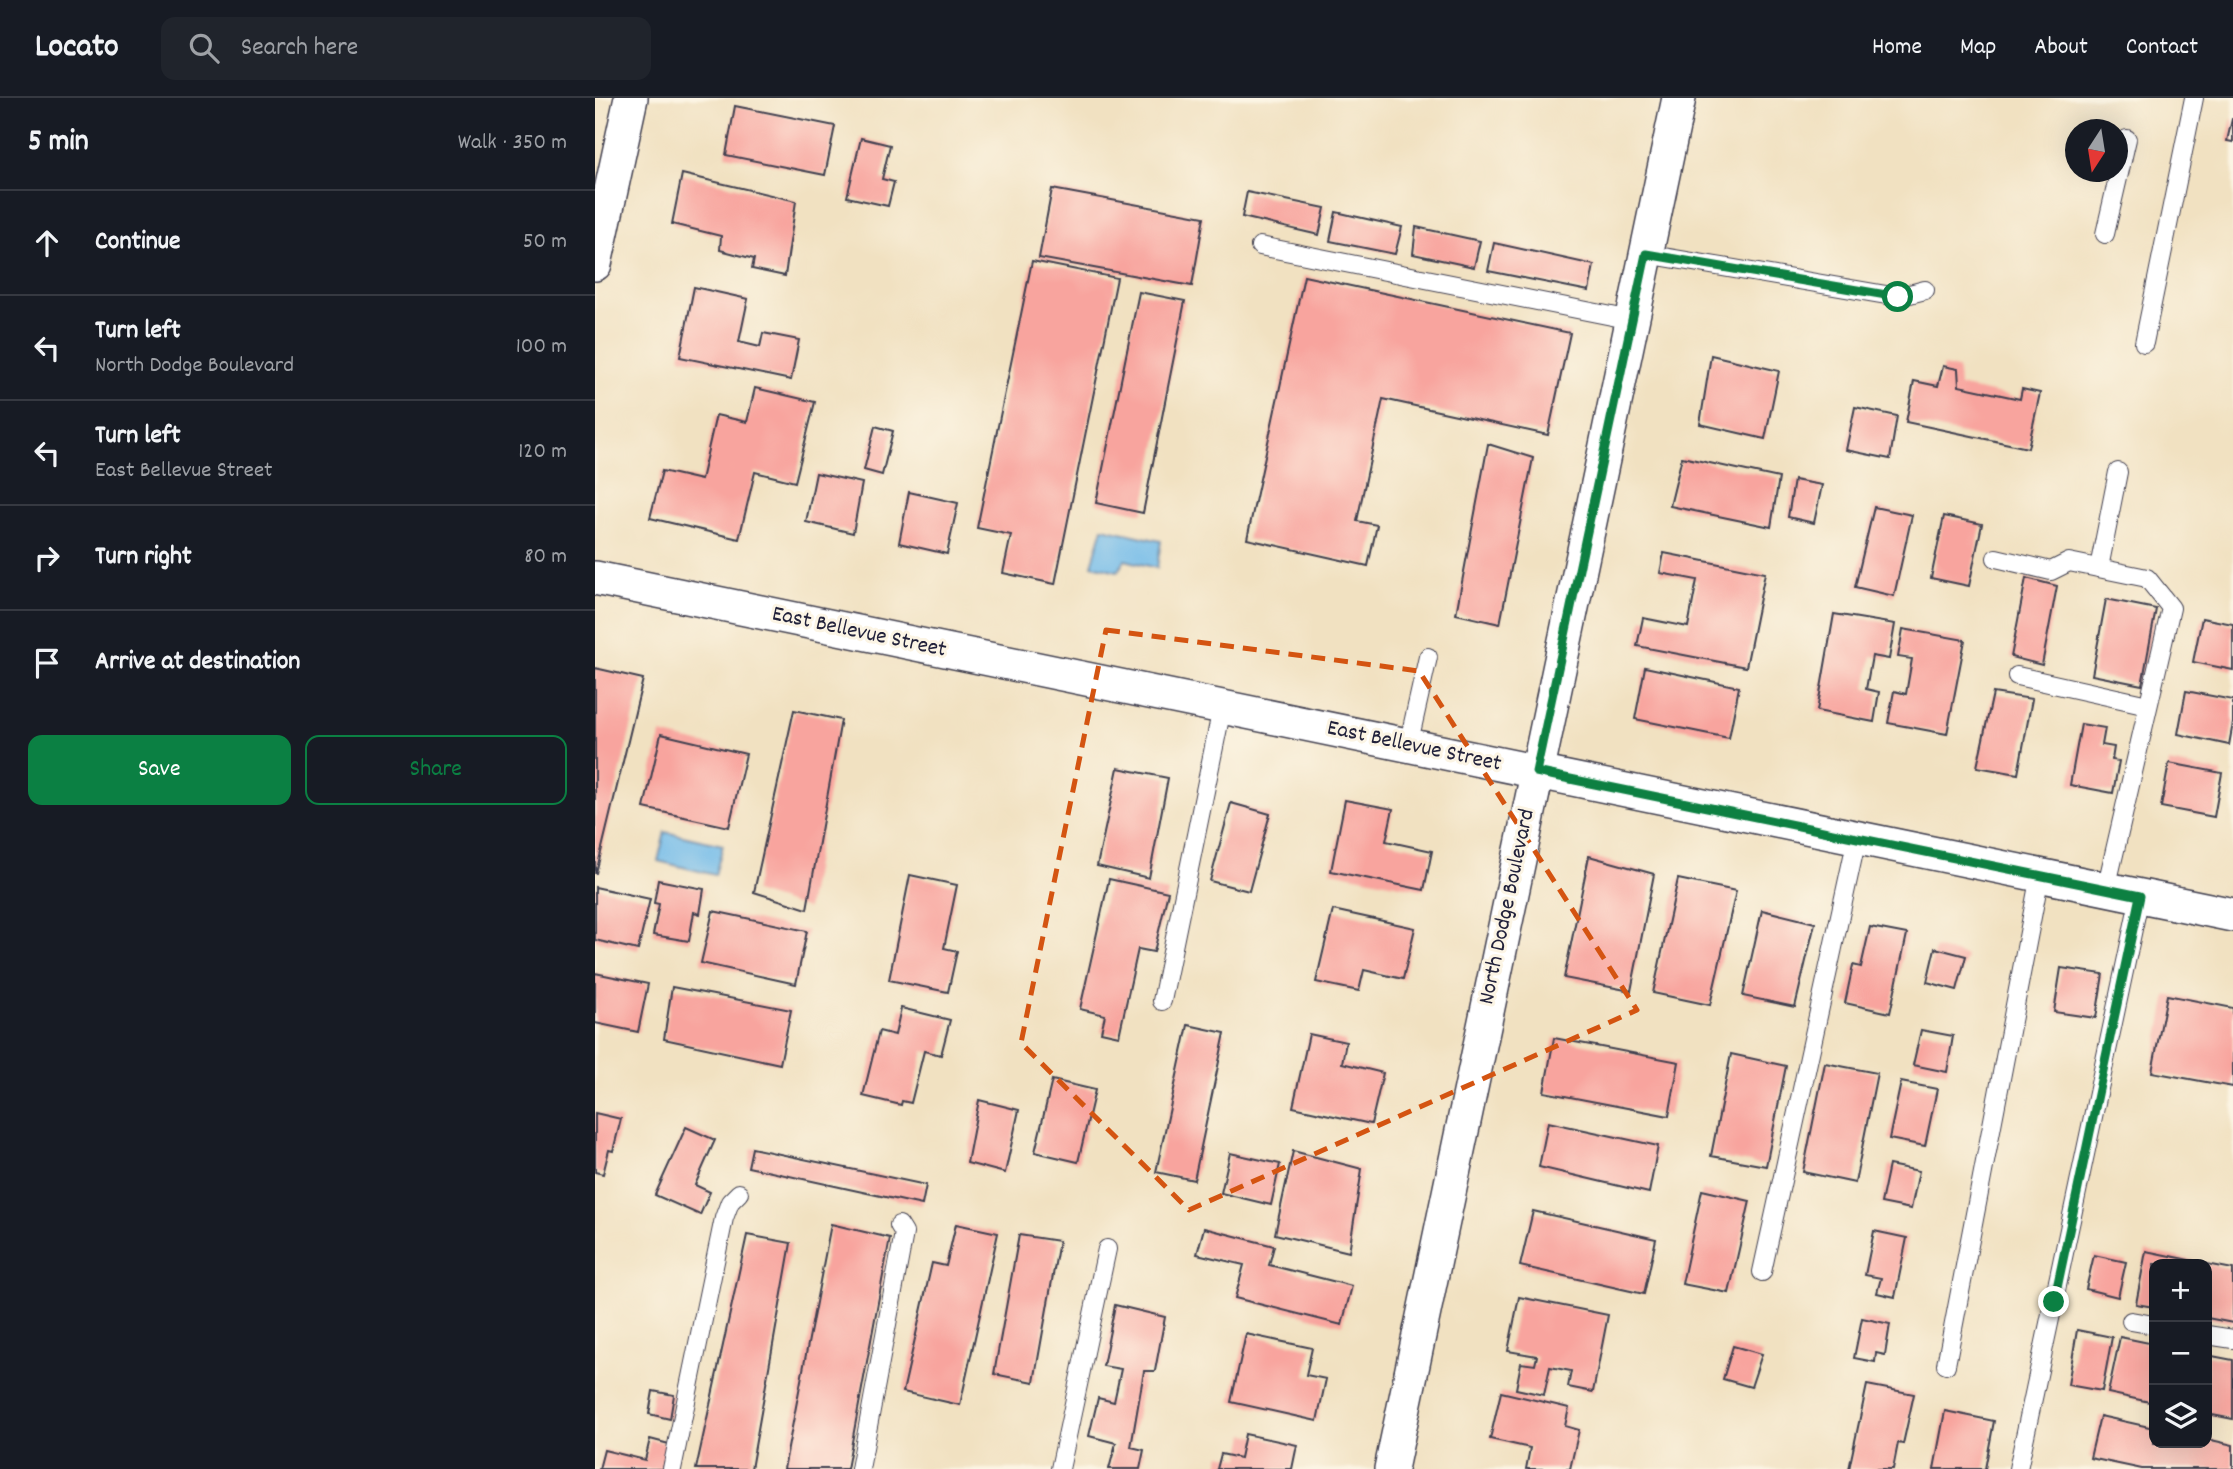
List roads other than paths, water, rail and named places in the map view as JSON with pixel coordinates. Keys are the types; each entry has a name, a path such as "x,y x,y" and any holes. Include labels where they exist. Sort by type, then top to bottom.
{"street":[{"path":"595,264 631,98"},
{"name":"North Dodge Boulevard","path":"1391,1469 1679,98"},
{"name":"East Bellevue Street","path":"595,578 2233,915"}],"lane":[{"path":"2144,343 2194,98"},
{"path":"2105,234 2117,182"},
{"path":"1261,246 1632,320"},
{"path":"1646,254 1898,297 1925,290"},
{"path":"2099,568 2118,472"},
{"path":"1996,558 2051,571 2069,562 2147,578 2171,608 2106,889"},
{"path":"1408,746 1429,657"},
{"path":"2017,676 2148,705"},
{"path":"1162,1001 1222,708"},
{"path":"1762,1272 1857,838"},
{"path":"1946,1366 2040,875"},
{"path":"2018,1469 2140,896"},
{"path":"671,1469 724,1218 730,1202 739,1193"},
{"path":"860,1469 904,1233 899,1225"},
{"path":"1060,1469 1107,1249"},
{"path":"2131,1321 2149,1324"},
{"path":"2212,1336 2233,1339"}],"water":[{"path":"1103,528 1161,541 1157,568 1125,560 1118,571 1092,565"},
{"path":"665,832 723,845 715,875 658,861"}]}
